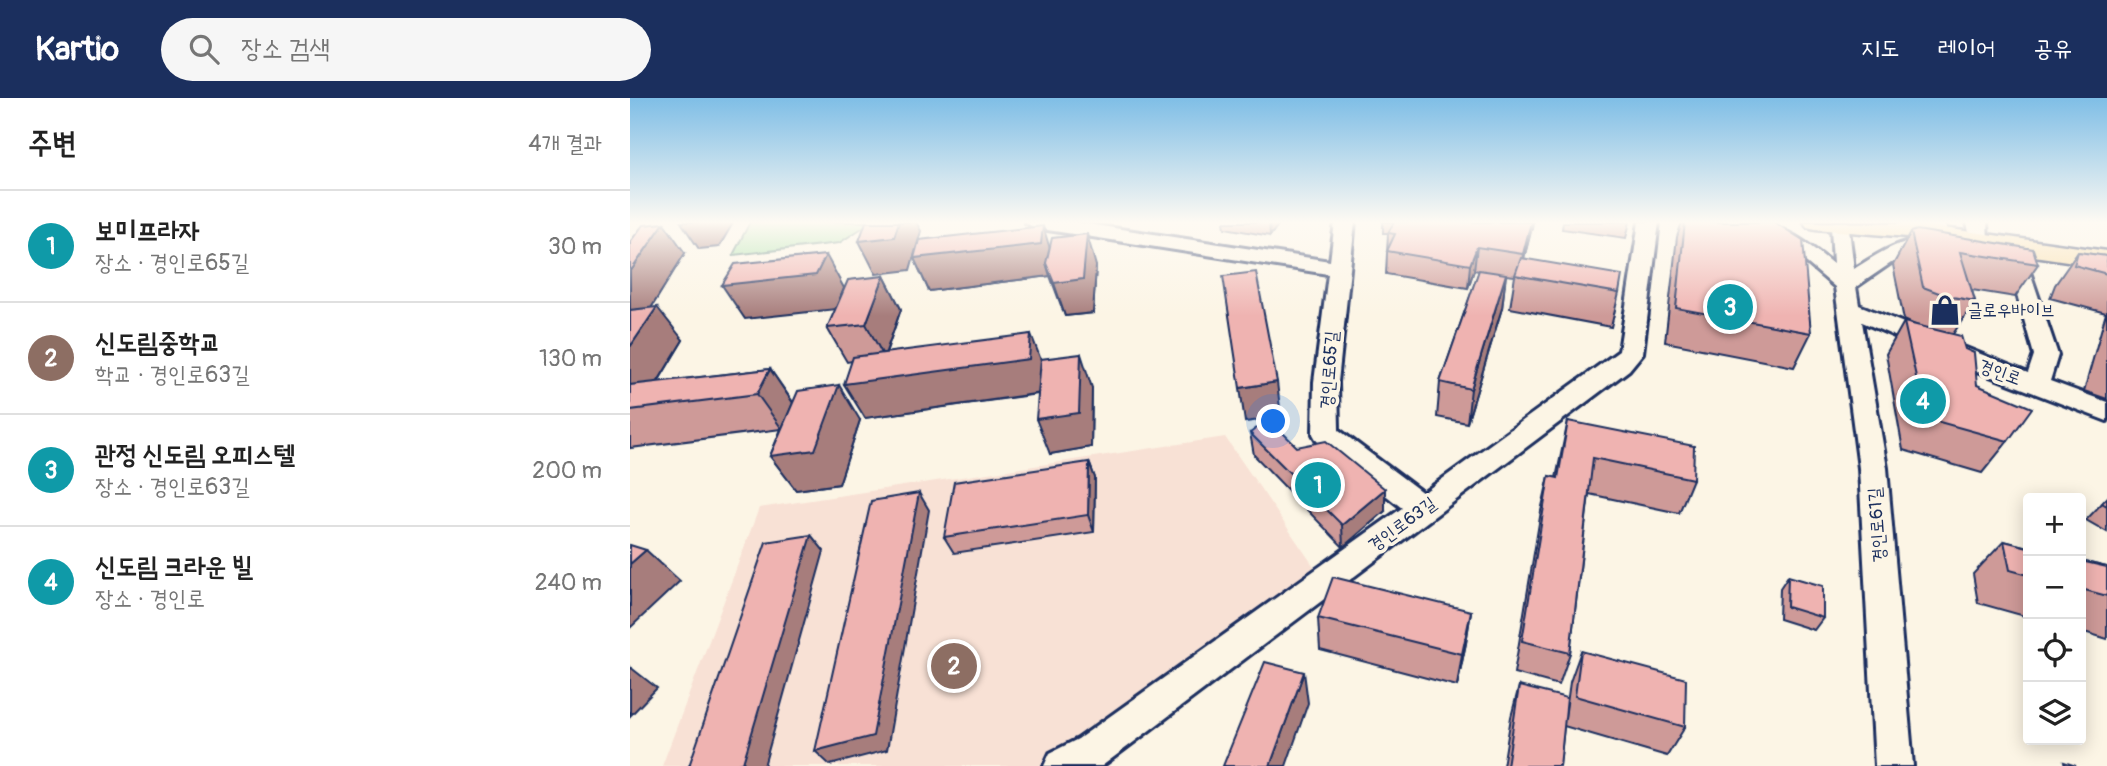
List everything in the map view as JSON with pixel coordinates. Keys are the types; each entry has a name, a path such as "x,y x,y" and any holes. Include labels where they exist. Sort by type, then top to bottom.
{"main road":[{"path":"2016,253 2107,273"},
{"path":"2080,253 2107,259"}],"street":[{"path":"1236,253 1338,269"},
{"name":"경인로65길","path":"1340,253 1326,382 1326,434 1423,509"},
{"name":"경인로63길","path":"1063,766 1091,752 1621,364 1631,353 1645,253"},
{"path":"1806,253 1847,296 1889,253"},
{"name":"경인로61길","path":"1843,253 1847,296 1872,468 1894,766"},
{"name":"경인로","path":"2022,273 2046,355 2036,385"},
{"name":"경인로","path":"1847,296 1974,362 2107,412"}],"shaded area":[{"path":"1225,437 1324,581 1063,766 662,766 759,508"}],"building":[{"path":"630,253 643,253 630,272"},
{"path":"915,253 958,253 914,258"},
{"path":"1048,253 1085,253 1083,279 1054,283 1046,263"},
{"path":"1400,253 1475,253 1470,265"},
{"path":"1682,253 1804,253 1811,333 1676,308"},
{"path":"1916,253 1960,253 1975,301 1947,296 1923,287"},
{"path":"1968,253 2034,253 2038,264"},
{"path":"2078,253 2107,256 2107,274 2074,265"},
{"path":"826,255 816,275 722,285 735,264"},
{"path":"1521,258 1622,275 1619,293 1515,275"},
{"path":"1479,270 1506,274 1471,389 1440,382"},
{"path":"1256,272 1277,382 1240,388 1223,276"},
{"path":"884,276 866,324 827,328 848,280"},
{"path":"657,307 630,347 630,310"},
{"path":"1904,322 1961,336 1965,349 1974,353 1977,385 2032,408 2008,441 1925,418"},
{"path":"1031,334 1029,359 844,384 853,357"},
{"path":"1081,354 1079,413 1036,419 1041,359"},
{"path":"770,369 757,394 630,410 630,385"},
{"path":"839,385 815,450 770,456 798,391"},
{"path":"1269,419 1297,447 1326,441 1385,489 1342,525 1250,433"},
{"path":"1568,421 1694,446 1693,479 1593,458 1570,653 1522,641 1549,476 1558,478"},
{"path":"1089,462 1088,515 944,537 954,482"},
{"path":"919,493 873,736 815,751 871,501"},
{"path":"811,535 743,763 689,766 766,542"},
{"path":"2004,541 2023,546 2023,574 2010,570"},
{"path":"630,545 646,550 630,564"},
{"path":"2086,562 2107,567 2107,596 2086,590"},
{"path":"1788,576 1823,586 1823,618 1787,607"},
{"path":"1333,577 1471,611 1462,654 1318,618"},
{"path":"1581,651 1686,679 1685,727 1575,696"},
{"path":"1265,662 1304,672 1270,766 1223,766"},
{"path":"1519,686 1567,698 1560,766 1507,766"}],"place":[{"name":"관정 신도림 오피스텔","path":"1730,307"},
{"name":"글로우바이브","path":"1945,310"},
{"name":"신도림 크라운 빌","path":"1923,401"},
{"name":"보미프라자","path":"1318,485"},
{"name":"신도림중학교","path":"954,666"}]}
